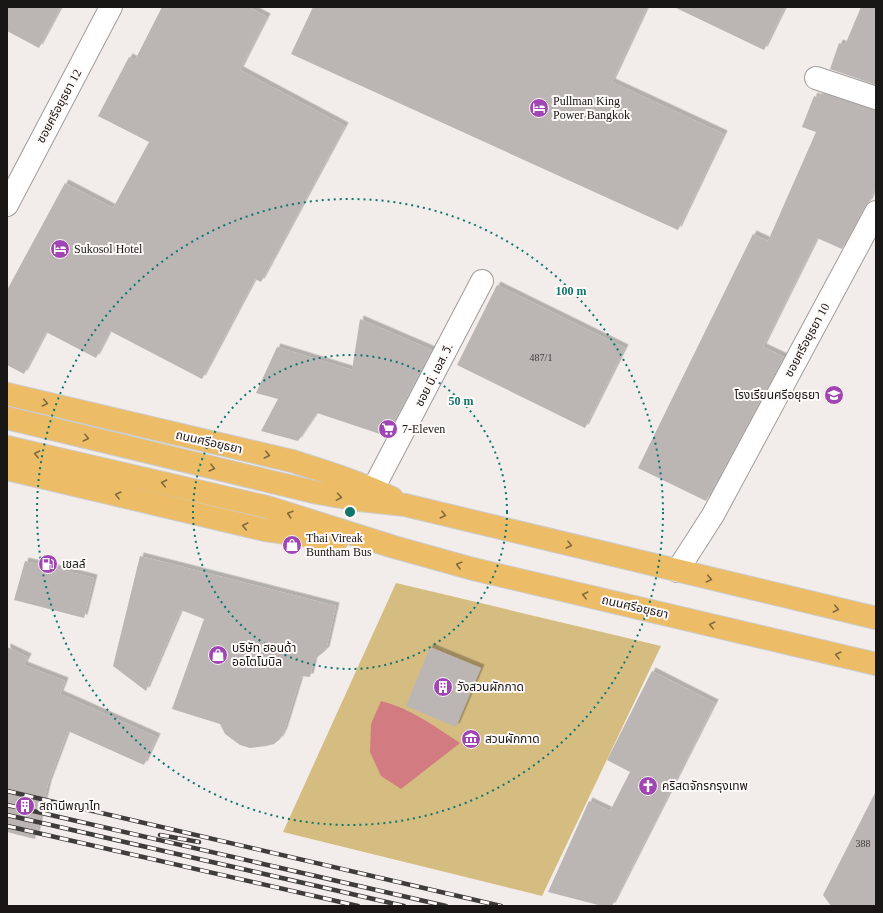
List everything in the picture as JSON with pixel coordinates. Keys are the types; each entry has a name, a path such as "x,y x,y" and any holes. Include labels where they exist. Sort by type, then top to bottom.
{"main road":[{"name":"ถนนศรีอยุธยา","path":"7,394 292,461 337,475 373,489 405,506"},
{"name":"ถนนศรีอยุธยา","path":"7,418 318,493 405,506 876,618"},
{"name":"ถนนศรีอยุธยา","path":"7,447 267,507 394,547 473,568 876,664"},
{"name":"ถนนศรีอยุธยา","path":"7,469 265,530 394,547"}],"street":[{"name":"ซอยศรีอยุธยา 12","path":"7,205 111,7"},
{"path":"816,78 876,98"},
{"name":"ซอยศรีอยุธยา 10","path":"677,571 713,515 876,212"},
{"name":"ซอย บี. เอส. วี.","path":"373,489 482,281"}],"shaded area":[{"name":"สวนผักกาด","path":"396,583 661,646 542,896 283,832"},
{"path":"381,701 412,713 460,743 401,789 381,776 370,752 371,724"}],"building":[{"path":"7,7 61,7 39,48 7,31"},
{"path":"162,7 248,7 267,17 240,70 345,126 261,282 255,279 202,379 110,331 96,358 46,332 24,374 7,365 7,290 65,183 113,208 149,142 98,116 129,57 135,60"},
{"name":"Pullman King Power Bangkok","path":"313,7 647,7 612,82 724,134 678,230 291,54"},
{"path":"674,7 785,7 764,50"},
{"path":"861,7 876,7 876,85 830,69 839,43 845,45"},
{"path":"821,93 876,110 876,186 869,202 865,206 842,249 817,238 763,347 784,357 706,501 638,468 753,234 768,241 816,132 802,127 814,96 819,98"},
{"path":"497,285 625,348 585,428 457,365"},
{"path":"360,319 432,350 386,436 317,413 298,441 261,431 278,399 256,393 277,347 352,370"},
{"name":"บริษัท ฮอนด้า ออโตโมบิล","path":"140,556 336,606 326,650 314,660 310,677 301,676 284,731 280,739 274,744 250,748 240,745 225,734 220,724 172,709 204,619 181,610 146,691 113,666"},
{"path":"25,561 94,578 84,618 14,600"},
{"path":"7,647 28,657 24,665 65,681 60,694 157,737 144,765 68,731 48,784 35,839 7,832"},
{"name":"วังสวนผักกาด","path":"430,647 481,668 456,727 406,706"},
{"name":"คริสตจักรกรุงเทพ","path":"652,671 715,703 612,906 602,906 548,892 589,801 610,811 630,772 607,760"},
{"path":"876,791 876,906 831,906 823,895"}],"railway":[{"path":"7,791 501,906"},
{"path":"7,805 446,906"},
{"path":"7,815 404,906"},
{"path":"7,826 358,906"},
{"path":"160,835 199,842"}],"place":[{"name":"Pullman King Power Bangkok","path":"539,108"},
{"name":"Sukosol Hotel","path":"60,249"},
{"name":"โรงเรียนศรีอยุธยา","path":"834,395"},
{"name":"7-Eleven","path":"388,429"},
{"name":"Thai Vireak Buntham Bus","path":"292,545"},
{"name":"เชลล์","path":"48,564"},
{"name":"บริษัท ฮอนด้า ออโตโมบิล","path":"218,655"},
{"name":"วังสวนผักกาด","path":"443,687"},
{"name":"สวนผักกาด","path":"471,739"},
{"name":"คริสตจักรกรุงเทพ","path":"648,786"},
{"name":"สถานีพญาไท","path":"25,806"}]}
